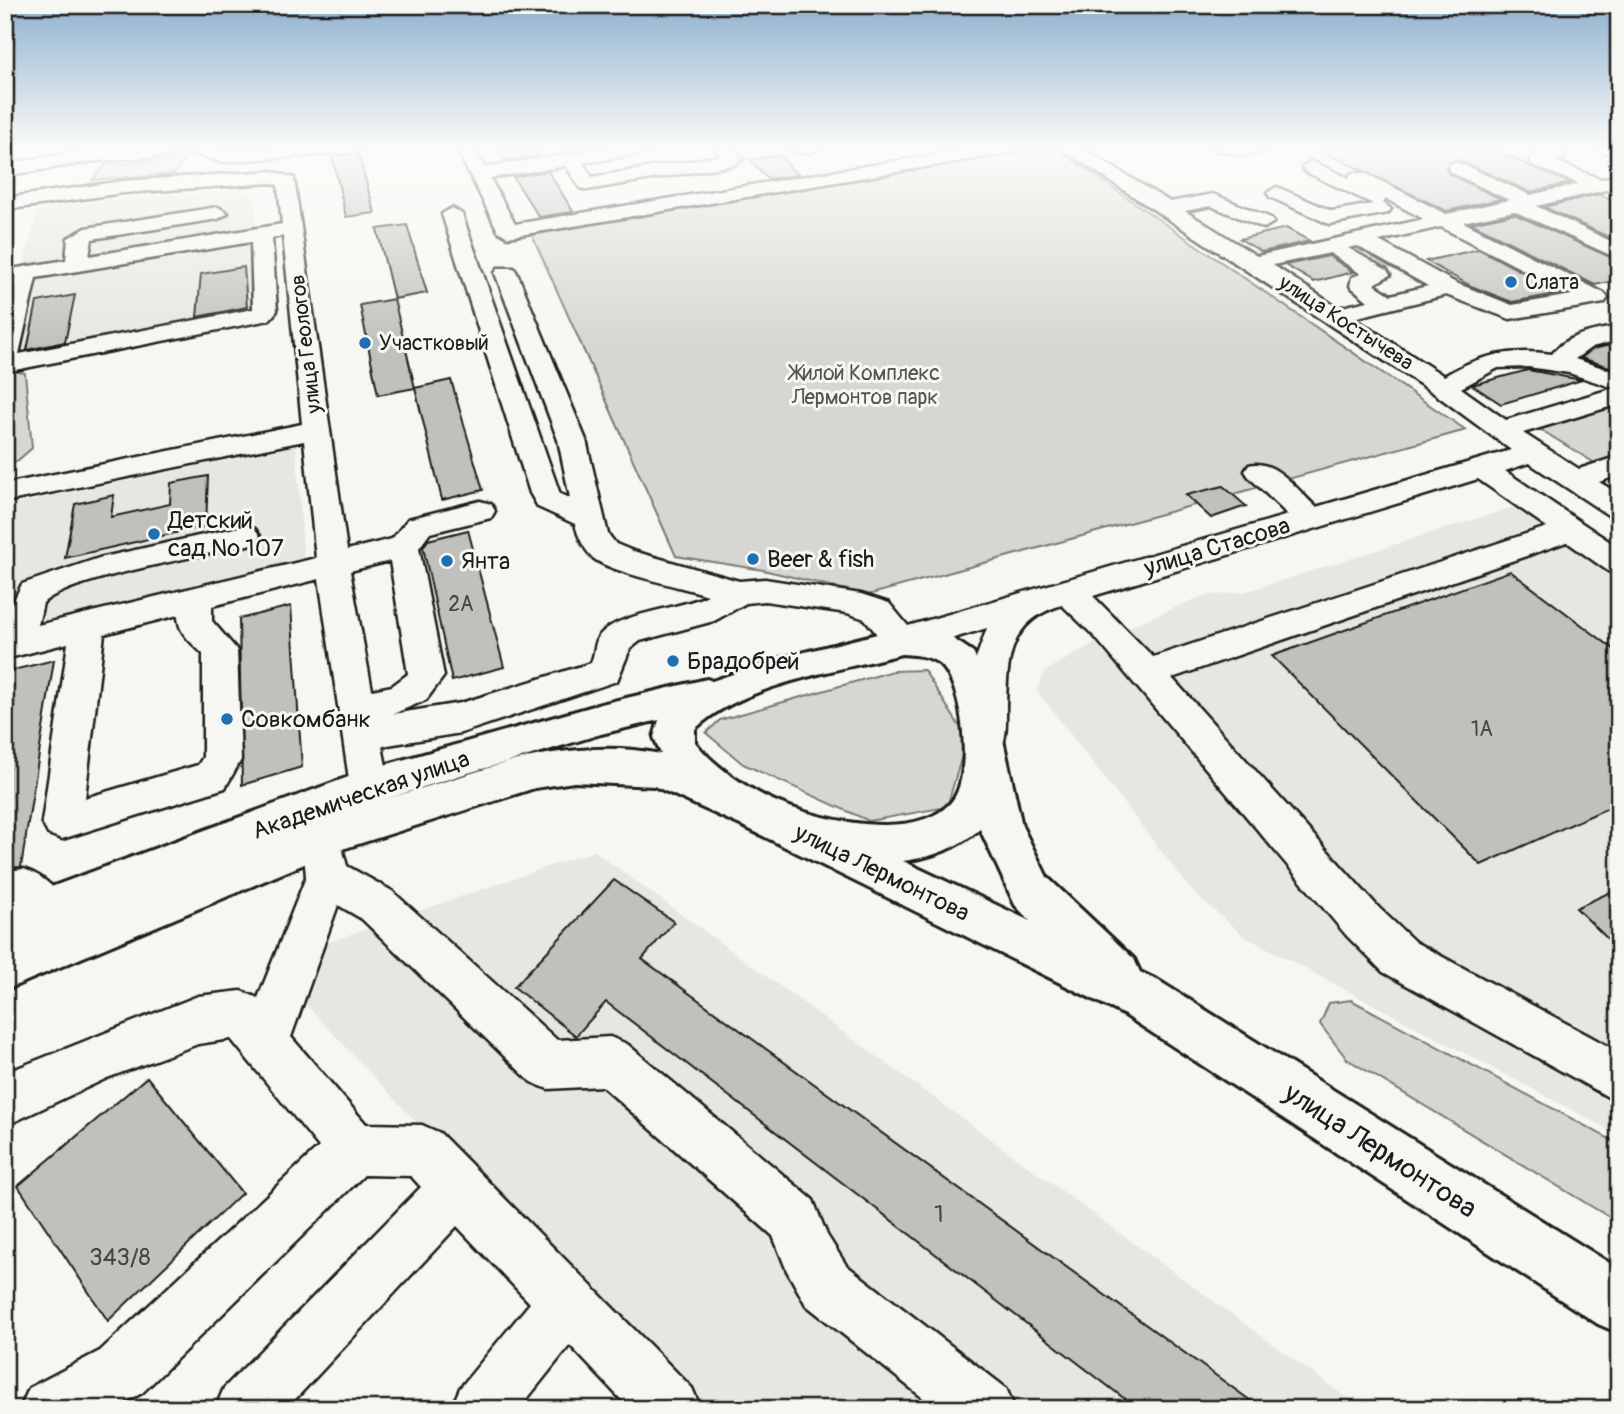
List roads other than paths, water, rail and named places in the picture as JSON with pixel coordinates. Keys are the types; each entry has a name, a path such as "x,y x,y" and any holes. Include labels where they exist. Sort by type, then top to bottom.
{"main road":[{"path":"901,641 940,646 958,658 978,705 985,755 979,793 957,824 921,840 879,845 828,838 752,810 690,766 678,753 675,737 677,721 690,708 726,690 901,641"},
{"name":"Академическая улица","path":"5,926 370,786 593,721 726,690"},
{"name":"улица Лермонтова","path":"985,755 1001,827 1031,891 1142,998"},
{"name":"улица Лермонтова","path":"5,967 325,856 535,771 574,765 658,770 752,810 1142,998 1619,1303"}],"street":[{"path":"77,265 79,238 86,234 218,213"},
{"name":"улица Геологов","path":"290,213 333,566 370,786"},
{"path":"499,213 508,231 617,213"},
{"name":"улица Костычева","path":"1173,213 1254,262 1444,388 1532,453 1619,508"},
{"path":"1243,213 1264,222"},
{"path":"1322,213 1329,218 1362,213"},
{"path":"1423,213 1444,220 1619,309"},
{"path":"1254,262 1474,213"},
{"path":"1531,213 1554,242 1596,255"},
{"path":"452,214 545,493 549,500 589,519"},
{"path":"236,262 292,229"},
{"path":"1388,255 1475,236"},
{"path":"1359,239 1448,288 1510,312 1596,298"},
{"path":"1554,242 1619,253"},
{"path":"1328,245 1379,275 1360,282 1361,286 1388,303"},
{"path":"262,246 265,311 261,315 15,362 5,360 22,299 16,276 77,265 262,246"},
{"path":"264,289 300,283"},
{"path":"1334,316 1448,288"},
{"path":"22,299 49,294"},
{"path":"17,386 168,353 174,348 174,331"},
{"path":"1560,364 1563,353 1570,346 1619,333"},
{"path":"1444,388 1496,361 1560,364 1619,382"},
{"path":"1503,430 1619,395"},
{"path":"5,494 316,430"},
{"name":"улица Стасова","path":"901,641 1532,453"},
{"path":"1576,480 1619,465"},
{"path":"1259,471 1310,519"},
{"path":"11,644 333,566 413,528 480,512"},
{"path":"359,721 419,688 426,676 413,528"},
{"path":"1146,673 1571,530"},
{"path":"11,644 28,599 37,589 70,578 244,536"},
{"path":"359,721 461,718 581,680 604,672 611,657 612,643 629,632 702,612 739,592 790,592 849,602 877,611 901,641"},
{"path":"1059,594 1107,628 1363,922 1399,957 1619,1079"},
{"name":"улица Лермонтова","path":"985,755 992,671 999,637 1011,616 1059,594"},
{"path":"88,626 62,821 211,776 222,760 220,650 195,625 195,600"},
{"path":"581,680 593,721"},
{"path":"266,1040 325,856 548,1065 610,1061 794,1219 806,1252 827,1285 985,1409"},
{"path":"5,890 24,888 46,910"},
{"path":"5,1101 89,1061 198,1020 241,1014 266,1040 354,1149"},
{"path":"50,1409 121,1372 354,1149 422,1151 671,1409"},
{"path":"245,1409 457,1188"},
{"path":"481,1409 568,1302"}],"lane":[{"path":"506,272 572,440 593,536 605,551 739,592"},
{"path":"1482,468 1619,563"}],"place":[{"name":"Слата","path":"1511,282"},
{"name":"Участковый","path":"365,343"},
{"name":"Детский сад № 107","path":"154,534"},
{"name":"Beer & fish","path":"753,559"},
{"name":"Янта","path":"447,561"},
{"name":"Брадобрей","path":"673,661"},
{"name":"Совкомбанк","path":"227,719"}],"park label":[{"name":"Жилой Комплекс Лермонтов парк","path":"865,385"}]}
